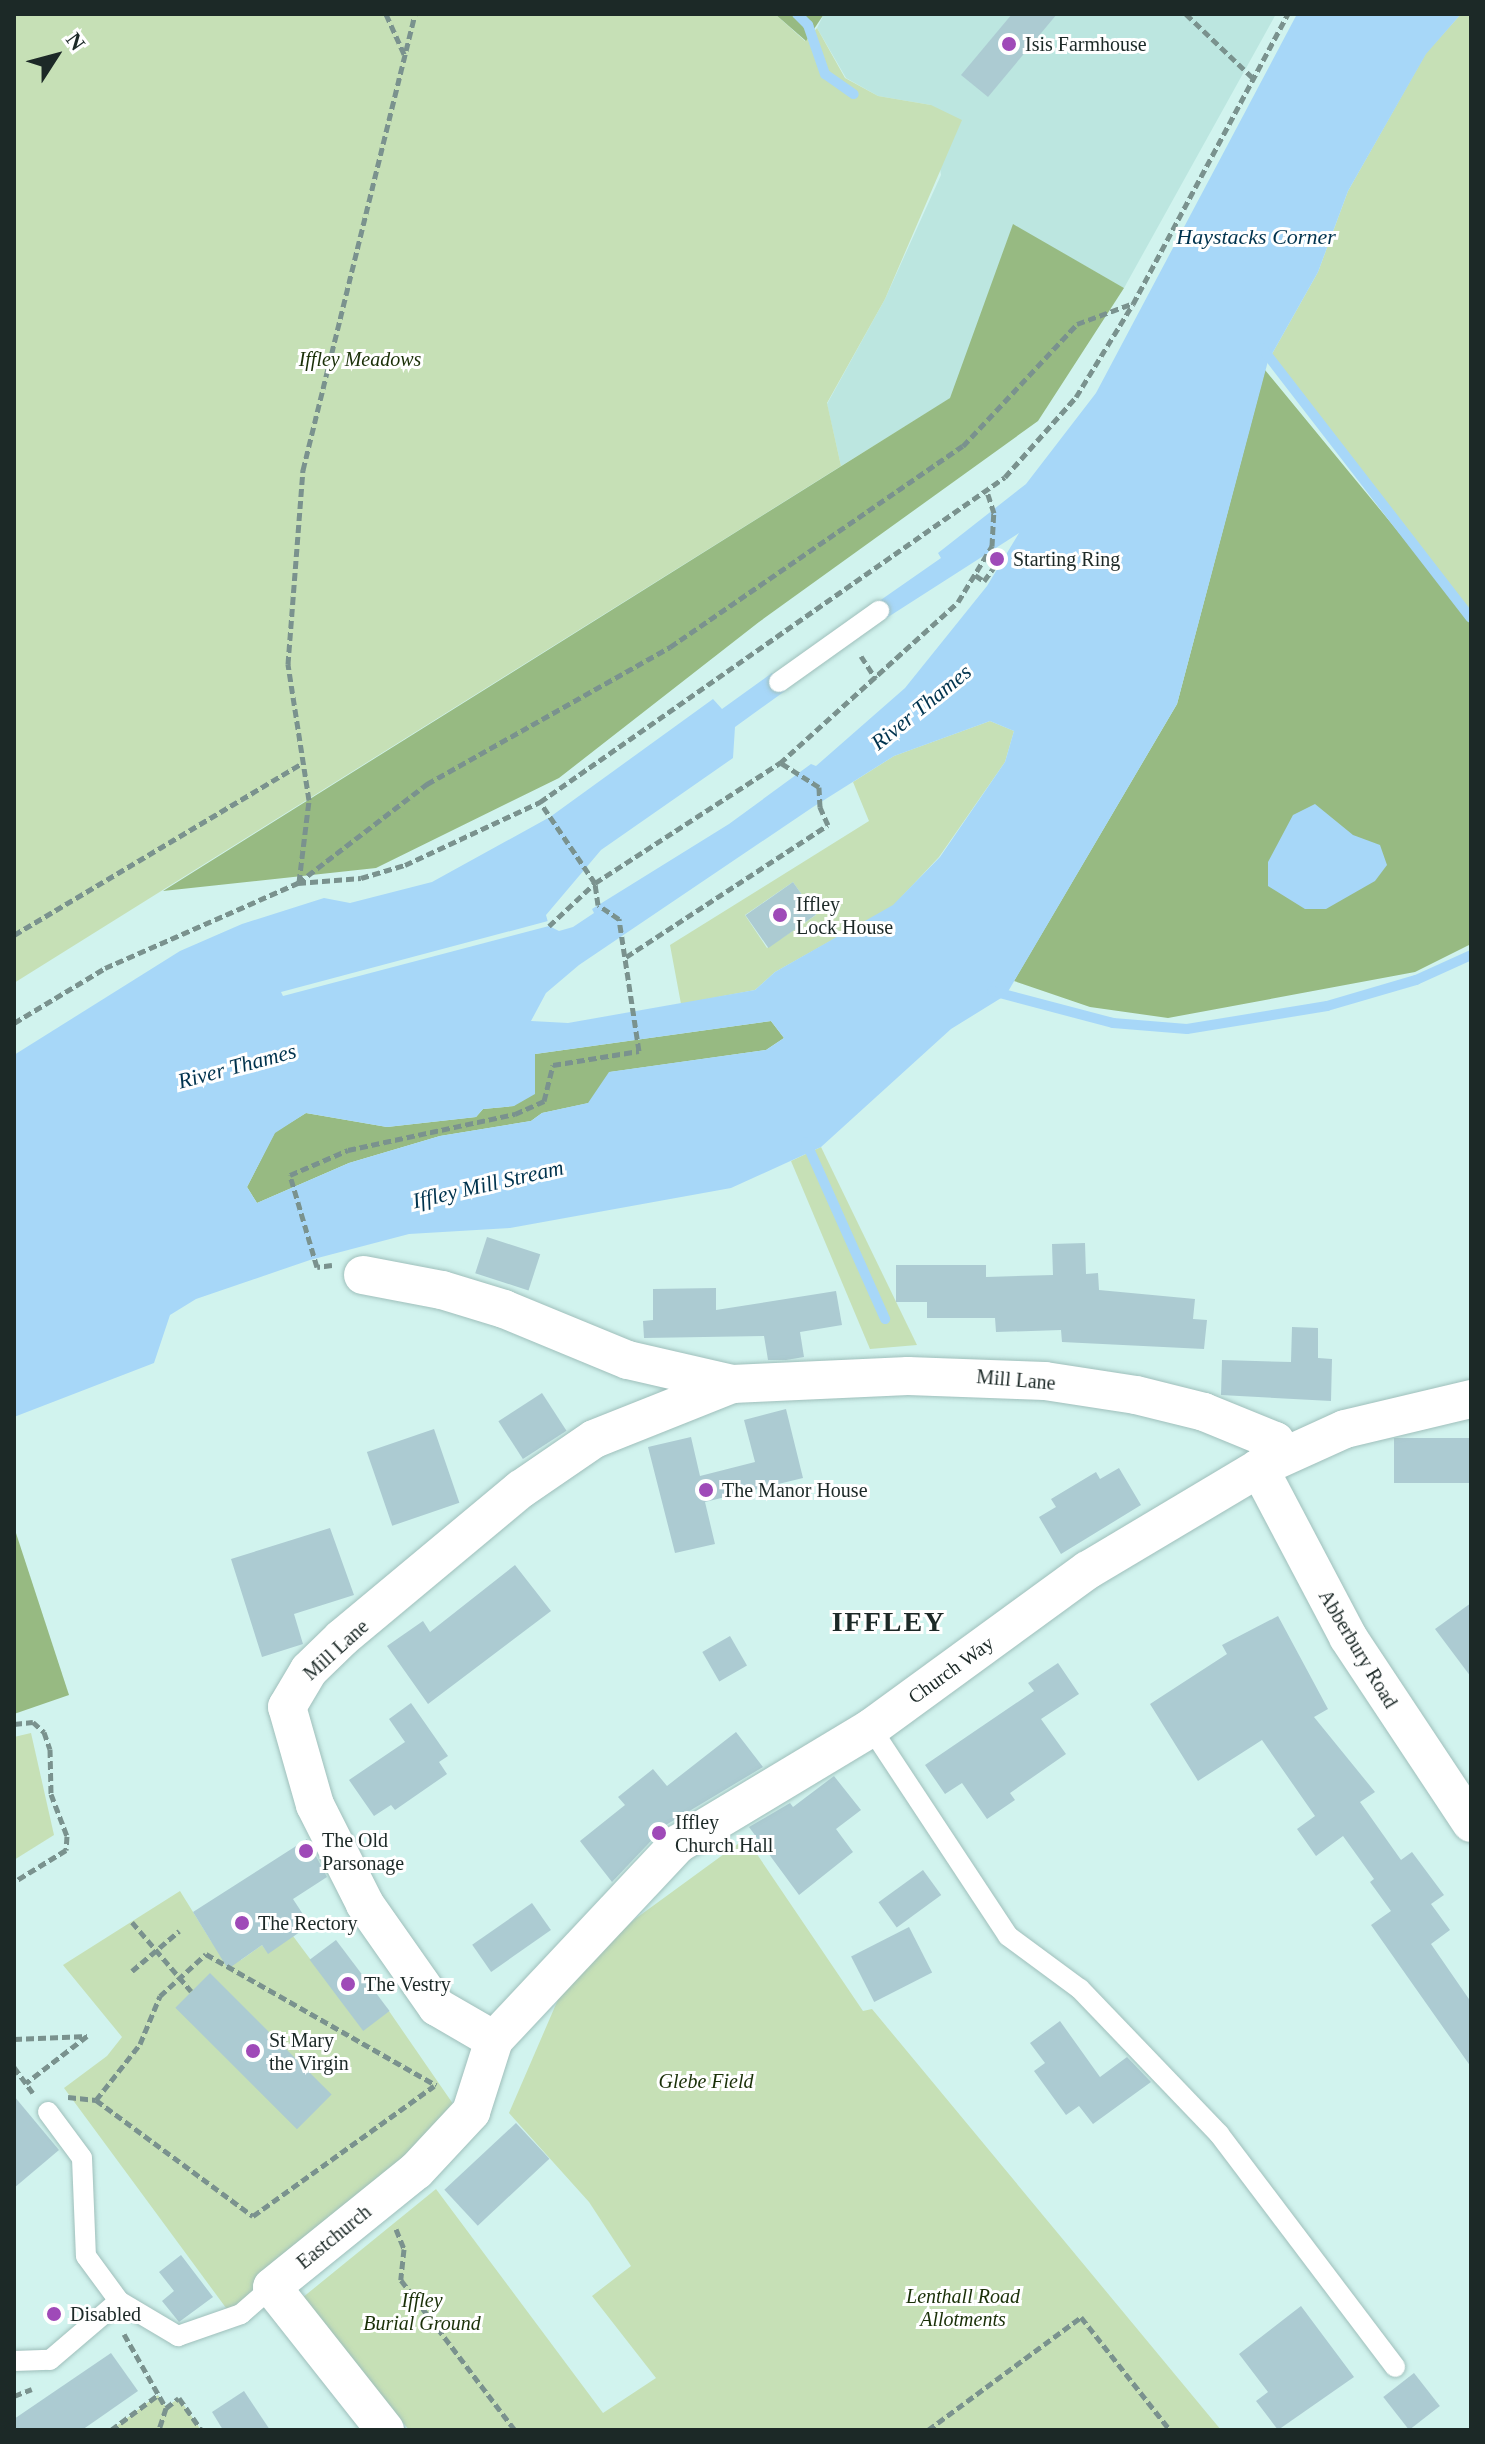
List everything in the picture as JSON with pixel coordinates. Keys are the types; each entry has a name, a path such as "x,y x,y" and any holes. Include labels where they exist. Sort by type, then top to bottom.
{"street":[{"name":"Mill Lane","path":"363,1275 442,1290 628,1360 732,1384 969,1376 1045,1381 1204,1412 1275,1441 1271,1462"},
{"name":"Mill Lane","path":"494,2040 437,2007 365,1904 315,1805 287,1707 309,1670 342,1638 521,1489 594,1439 732,1384"},
{"name":"Church Way","path":"494,2040 678,1844 871,1728 1088,1570 1271,1462 1345,1429 1471,1399"},
{"name":"Abberbury Road","path":"1271,1462 1348,1637 1471,1823"},
{"name":"Eastchurch","path":"272,2287 377,2202 471,2112 494,2040"},
{"path":"272,2287 385,2430"}],"lane":[{"path":"779,682 879,611"},
{"path":"871,1728 1008,1936 1080,1989 1219,2134 1395,2367"},
{"path":"48,2112 82,2158 86,2256 119,2301 178,2336 241,2314 272,2287"},
{"path":"14,2361 50,2360 119,2301"}],"path":[{"path":"386,14 405,56"},
{"path":"298,883 309,800 288,664 303,470 415,14"},
{"path":"1186,14 1253,78"},
{"path":"298,883 361,878 405,865 540,802 1005,477 1076,397 1133,304 1288,14"},
{"path":"14,1023 105,968 298,883 427,784 670,647 963,446 1077,324 1133,304"},
{"path":"549,926 595,883 780,763 958,602 992,546 994,513 987,491"},
{"path":"975,575 984,581 1005,552"},
{"path":"14,935 303,763"},
{"path":"626,957 828,825 820,807 819,787 780,763"},
{"path":"315,1259 290,1175 348,1150 515,1114 544,1101 553,1065 639,1051 619,919 598,905 595,883 540,802"},
{"path":"14,1724 33,1722 44,1732 50,1749 51,1794 67,1836 66,1850 14,1882"},
{"path":"132,1922 191,1991"},
{"path":"132,1971 179,1931"},
{"path":"434,2086 206,1954 160,1996 140,2044 96,2100 253,2216 434,2086 446,2077"},
{"path":"14,2039 87,2036 26,2083"},
{"path":"377,2202 404,2249 401,2280 515,2430"},
{"path":"119,2301 124,2339 166,2408"},
{"path":"928,2430 1081,2317 1170,2430"},
{"path":"111,2430 158,2395"},
{"path":"159,2430 166,2408 179,2398 201,2430"}],"shaded area":[{"path":"824,14 1276,14 1124,288 1013,225 951,398 841,466 827,404 885,299 941,175 931,105 878,96 846,78 817,28"}],"green space":[{"name":"Iffley Meadows","path":"14,14 775,14 805,41 817,28 845,78 878,96 931,105 962,120 885,299 827,403 841,466 14,983"},
{"path":"775,14 824,14 806,41"},
{"path":"1461,14 1471,14 1471,615 1268,361 1318,272 1348,191 1426,53"},
{"path":"1013,224 1124,288 1038,421 759,622 559,778 376,868 163,891 950,398"},
{"path":"1265,370 1471,620 1471,944 1415,972 1168,1018 1090,1007 1014,981 1177,704"},
{"path":"990,721 1014,731 1005,762 939,857 893,906 775,972 755,990 681,1004 670,945 869,821 853,782 894,756","holes":["793,882 816,915 767,948 745,915"]},
{"path":"771,1021 784,1038 766,1050 610,1072 589,1103 542,1113 531,1121 440,1136 349,1163 257,1203 247,1187 275,1132 306,1113 387,1127 476,1117 483,1109 514,1106 535,1054"},
{"path":"821,1147 917,1345 870,1349 791,1161"},
{"path":"14,1527 69,1695 14,1714"},
{"path":"31,1733 54,1835 14,1860 14,1737"},
{"path":"746,1838 863,2011 872,2009 1221,2430 409,2430 302,2298 436,2189 603,2413 656,2378 592,2296 631,2266 589,2202 509,2113 566,1981 635,1919"},
{"path":"180,1891 211,1941 241,1960 262,1945 268,1953 293,1936 363,2030 389,2011 460,2114 229,2312 64,2088 107,2056 122,2037 63,1965"},
{"path":"158,2395 166,2407 179,2398 201,2430 111,2430"}],"water":[{"path":"1297,14 1461,14 1426,54 1348,191 1318,272 1268,361 1177,704 1006,995 951,1029 821,1147 731,1188 510,1228 409,1234 310,1260 196,1299 170,1315 154,1363 14,1417 14,1055 180,951 242,924 324,898 350,903 432,882 550,817 713,699 722,709 772,673 785,691 735,727 733,758 601,850 546,915 549,926 559,931 573,927 594,913 592,909 729,824 811,764 816,766 905,688 987,586 1019,533 885,619 875,604 941,558 938,553 1026,484 1096,393","holes":["990,721 1014,731 1005,762 940,857 893,905 775,972 755,990 568,1023 531,1021 546,993 579,965 813,807 894,756","771,1021 784,1038 766,1050 609,1072 588,1103 542,1113 531,1121 440,1136 349,1163 257,1203 247,1187 275,1133 306,1113 387,1127 476,1117 483,1109 514,1106 535,1094 535,1054"]},
{"path":"1315,804 1353,835 1380,845 1387,865 1375,881 1326,909 1305,909 1268,886 1268,862 1293,815"}],"pier":[{"path":"548,921 549,926 283,996 281,992"}],"building":[{"name":"Isis Farmhouse","path":"1012,14 1057,14 988,97 961,75"},
{"name":"Iffley Lock House","path":"793,882 816,915 768,948 745,915"},
{"path":"487,1237 540,1254 529,1290 475,1273"},
{"path":"1085,1243 1086,1274 1098,1273 1099,1290 1195,1299 1193,1319 1207,1320 1204,1349 1062,1342 1061,1330 996,1332 995,1318 927,1318 927,1302 896,1302 896,1265 986,1265 986,1277 1053,1275 1052,1244"},
{"path":"716,1288 716,1310 836,1291 842,1325 800,1332 804,1357 786,1360 768,1360 764,1336 644,1338 643,1321 653,1320 653,1289"},
{"path":"1292,1327 1318,1328 1318,1358 1332,1359 1331,1401 1221,1395 1222,1360 1291,1362"},
{"path":"542,1393 567,1431 523,1459 498,1421"},
{"name":"The Manor House","path":"786,1409 803,1478 705,1502 715,1544 675,1553 648,1447 691,1437 700,1476 755,1462 744,1420"},
{"path":"434,1429 459,1503 392,1526 367,1452"},
{"path":"1394,1438 1471,1438 1471,1483 1394,1483"},
{"path":"1119,1468 1141,1505 1061,1554 1039,1517 1056,1507 1051,1499 1096,1472 1100,1479"},
{"path":"330,1528 354,1595 294,1614 303,1644 262,1657 231,1559"},
{"path":"515,1565 551,1611 428,1704 387,1646 423,1621 430,1632"},
{"path":"1471,1603 1471,1677 1435,1629"},
{"path":"1278,1616 1328,1709 1314,1717 1375,1792 1360,1802 1401,1860 1412,1852 1444,1895 1431,1904 1450,1930 1431,1944 1471,2002 1471,2067 1371,1925 1391,1911 1370,1882 1374,1879 1343,1836 1316,1856 1297,1829 1315,1816 1262,1740 1198,1781 1150,1704 1227,1654 1222,1645"},
{"path":"730,1636 747,1665 719,1681 702,1652"},
{"path":"1058,1663 1079,1694 1041,1719 1066,1754 1010,1793 1015,1800 987,1819 962,1783 945,1794 925,1765 1034,1691 1028,1683"},
{"path":"411,1703 448,1756 439,1762 447,1774 395,1810 391,1805 374,1816 349,1780 405,1742 389,1719"},
{"path":"736,1732 763,1767 666,1825 612,1882 580,1841 625,1805 618,1797 653,1769 667,1786"},
{"path":"834,1776 861,1810 836,1829 853,1852 799,1895 749,1827 790,1803 793,1807"},
{"path":"307,1839 327,1877 293,1899 310,1925 268,1954 262,1945 228,1969 193,1912"},
{"path":"923,1870 941,1895 897,1927 879,1902"},
{"path":"532,1903 551,1930 491,1972 472,1945"},
{"path":"909,1927 932,1972 874,2002 851,1957"},
{"name":"The Vestry","path":"336,1940 390,2011 363,2031 310,1960"},
{"name":"St Mary the Virgin","path":"210,1973 332,2095 297,2129 175,2008"},
{"path":"1060,2021 1100,2077 1127,2057 1151,2082 1093,2124 1079,2106 1066,2115 1034,2071 1045,2063 1030,2043"},
{"path":"14,2096 59,2150 14,2188"},
{"path":"516,2123 549,2159 478,2226 444,2190"},
{"path":"181,2255 213,2297 179,2322 162,2301 174,2291 159,2272"},
{"path":"1301,2306 1354,2377 1278,2430 1256,2401 1268,2392 1239,2354"},
{"path":"111,2353 138,2391 82,2430 14,2430 14,2419"},
{"path":"1414,2373 1440,2406 1409,2430 1383,2397"},
{"path":"244,2391 270,2430 223,2430 212,2412"}],"waterway":[{"path":"797,14 808,25 825,74 854,94"},
{"path":"1262,348 1471,618"},
{"path":"992,991 1113,1023 1187,1029 1327,1006 1416,980 1471,955"},
{"path":"806,1142 885,1319"}],"place":[{"name":"Isis Farmhouse","path":"1009,44"},
{"name":"Starting Ring","path":"997,559"},
{"name":"Iffley Lock House","path":"780,915"},
{"name":"The Manor House","path":"706,1490"},
{"name":"Iffley Church Hall","path":"659,1833"},
{"name":"The Old Parsonage","path":"306,1851"},
{"name":"The Rectory","path":"242,1923"},
{"name":"The Vestry","path":"348,1984"},
{"name":"St Mary the Virgin","path":"253,2051"},
{"name":"Disabled","path":"54,2314"}],"district":[{"name":"IFFLEY","path":"889,1622"}],"water label":[{"name":"Haystacks Corner","path":"1256,237"},
{"name":"River Thames","path":"921,707"},
{"name":"River Thames","path":"237,1066"},
{"name":"Iffley Mill Stream","path":"488,1184"}],"park label":[{"name":"Glebe Field","path":"706,2081"},
{"name":"Lenthall Road Allotments","path":"963,2308"},
{"name":"Iffley Burial Ground","path":"422,2312"}]}
